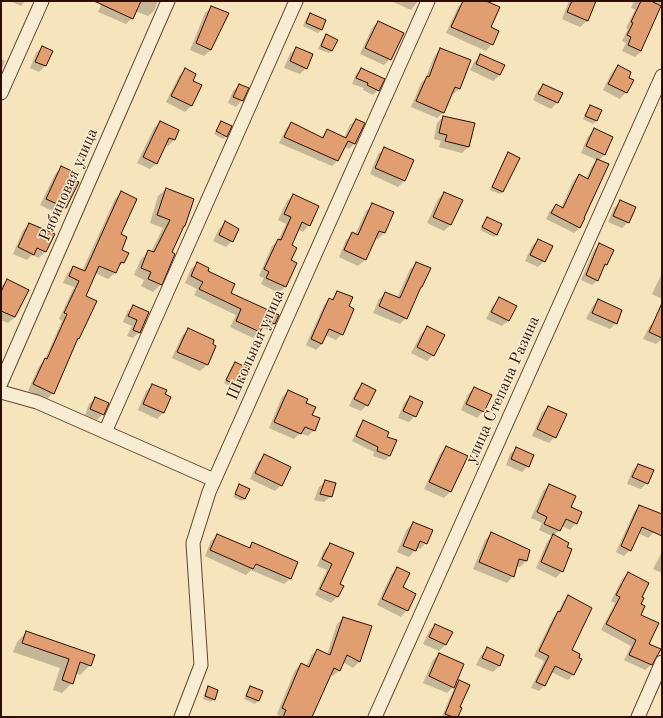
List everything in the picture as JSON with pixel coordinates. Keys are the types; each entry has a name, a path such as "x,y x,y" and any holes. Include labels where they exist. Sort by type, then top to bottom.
{"street":[{"path":"1,93 42,1"},
{"name":"Рябиновая улица","path":"1,383 168,1"},
{"path":"105,432 296,1"},
{"name":"Школьная улица","path":"181,717 201,665 194,543 214,480 428,1"},
{"name":"улица Степана Разина","path":"376,717 662,76"},
{"path":"1,392 37,402 214,480"},
{"path":"638,717 662,662"}],"building":[{"path":"94,1 141,1 133,19"},
{"path":"463,1 486,1 500,7 491,27 499,31 493,45 451,27"},
{"path":"572,1 596,1 588,21 567,12"},
{"path":"641,1 651,1 661,6 641,51 628,45 631,37 627,35 633,23 631,22"},
{"path":"211,6 229,13 211,50 196,43"},
{"path":"310,13 326,20 322,30 306,23"},
{"path":"378,21 404,33 391,60 365,48"},
{"path":"326,34 338,40 332,51 321,46"},
{"path":"42,46 53,51 46,66 35,62"},
{"path":"296,47 313,54 307,69 290,61"},
{"path":"440,48 471,60 460,89 455,87 444,113 416,101 427,76 429,77"},
{"path":"480,54 505,65 500,75 476,64"},
{"path":"618,65 631,72 629,78 634,80 627,93 608,84"},
{"path":"185,68 196,74 193,81 202,85 192,106 171,96"},
{"path":"361,68 385,79 379,91 367,85 368,83 356,78"},
{"path":"239,84 249,88 243,101 233,97"},
{"path":"543,84 563,93 558,103 538,94"},
{"path":"590,105 602,110 597,121 585,116"},
{"path":"443,116 475,123 469,147 445,141 447,135 439,133"},
{"path":"356,119 365,123 355,144 348,141 338,161 284,137 291,122 323,138 327,129 346,138"},
{"path":"160,121 179,130 175,140 169,138 157,164 143,157"},
{"path":"221,121 232,126 227,137 216,131"},
{"path":"594,128 613,137 605,155 586,146"},
{"path":"384,147 414,160 405,181 375,168"},
{"path":"508,152 520,158 503,192 492,187"},
{"path":"597,159 609,164 580,228 551,213 556,204 563,208 579,174 588,179"},
{"path":"61,166 74,172 71,179 79,182 66,208 46,199"},
{"path":"166,188 194,199 185,226 172,252 175,254 162,285 148,279 151,272 141,268 148,250 154,252 170,220 157,215"},
{"path":"121,191 137,199 121,234 127,237 122,250 129,253 124,263 121,262 116,273 99,266 86,296 97,301 79,339 78,338 54,394 33,384 45,358 47,359 67,314 64,313 79,281 69,276 73,266 85,271"},
{"path":"444,192 463,200 451,225 433,217"},
{"path":"293,194 319,206 310,226 302,222 292,245 297,248 291,260 297,263 286,287 266,278 269,272 264,269 278,239 281,240 291,217 284,214"},
{"path":"620,200 636,207 629,223 613,216"},
{"path":"372,203 394,212 385,233 379,231 366,260 344,250 352,232 358,235"},
{"path":"487,217 502,224 497,235 482,227"},
{"path":"225,221 239,229 233,242 219,235"},
{"path":"29,223 55,234 46,252 37,248 34,255 18,247"},
{"path":"538,239 553,246 545,262 530,255"},
{"path":"599,243 614,250 607,265 605,264 598,281 586,275"},
{"path":"197,262 209,268 208,271 235,284 231,293 279,315 275,324 266,320 260,332 236,321 241,309 199,289 203,282 191,276"},
{"path":"416,262 431,268 407,319 379,306 385,292 400,298"},
{"path":"7,279 29,290 15,317 1,311 1,292"},
{"path":"337,291 353,297 349,306 354,309 343,335 329,329 322,344 311,339 329,298 333,300"},
{"path":"499,297 517,306 509,321 491,312"},
{"path":"598,299 622,310 617,324 592,313"},
{"path":"662,303 662,338 649,332"},
{"path":"133,305 149,312 140,333 133,330 137,320 128,316"},
{"path":"427,326 445,335 434,356 417,347"},
{"path":"188,328 214,340 213,344 216,346 208,365 177,352"},
{"path":"235,362 250,369 241,388 226,380"},
{"path":"362,383 376,390 368,406 354,399"},
{"path":"152,384 167,390 165,394 171,397 164,413 143,404"},
{"path":"474,387 492,395 484,412 466,404"},
{"path":"288,390 308,399 306,403 316,407 312,415 320,418 315,431 305,427 301,434 274,422"},
{"path":"410,396 423,402 416,417 403,411"},
{"path":"95,397 109,403 104,415 90,409"},
{"path":"548,406 567,414 556,438 537,429"},
{"path":"363,420 389,432 387,437 397,440 390,456 377,451 378,447 356,436"},
{"path":"446,446 468,456 451,492 429,482"},
{"path":"516,447 534,455 529,467 511,459"},
{"path":"264,454 291,467 282,486 255,473"},
{"path":"638,464 654,470 648,484 632,477"},
{"path":"325,480 336,483 332,497 320,494"},
{"path":"239,484 250,489 245,499 235,494"},
{"path":"549,484 576,496 571,507 582,512 577,524 566,519 560,531 544,524 547,517 537,512"},
{"path":"639,505 662,514 662,536 642,527 631,551 621,546"},
{"path":"413,522 433,530 427,544 420,541 416,551 403,546"},
{"path":"491,532 530,550 527,561 519,559 514,577 479,562"},
{"path":"217,534 250,548 252,542 298,562 291,579 256,564 253,569 210,550"},
{"path":"553,534 569,543 567,547 572,549 563,572 541,562"},
{"path":"330,543 354,553 340,584 344,586 338,597 320,589 332,564 322,559"},
{"path":"397,567 410,573 403,587 416,594 408,611 382,599"},
{"path":"628,572 649,583 642,597 644,598 641,604 645,606 641,615 659,623 649,644 661,649 652,665 629,655 636,640 606,624 620,597 616,595"},
{"path":"568,595 592,608 572,650 580,654 579,658 582,659 574,675 555,666 545,686 536,682 549,656 539,651 558,611 560,612"},
{"path":"343,617 372,626 360,662 347,655 340,671 334,668 312,717 283,717 286,710 282,708 301,663 309,667 317,649 330,655"},
{"path":"435,624 453,632 446,645 429,637"},
{"path":"26,631 95,655 91,666 80,662 73,684 62,680 69,659 22,643"},
{"path":"487,647 504,655 500,666 482,658"},
{"path":"439,653 464,664 454,688 429,676"},
{"path":"459,680 470,685 460,707 462,708 458,717 453,717 445,714"},
{"path":"208,686 218,690 215,700 205,696"},
{"path":"250,686 263,691 259,701 246,696"}]}
